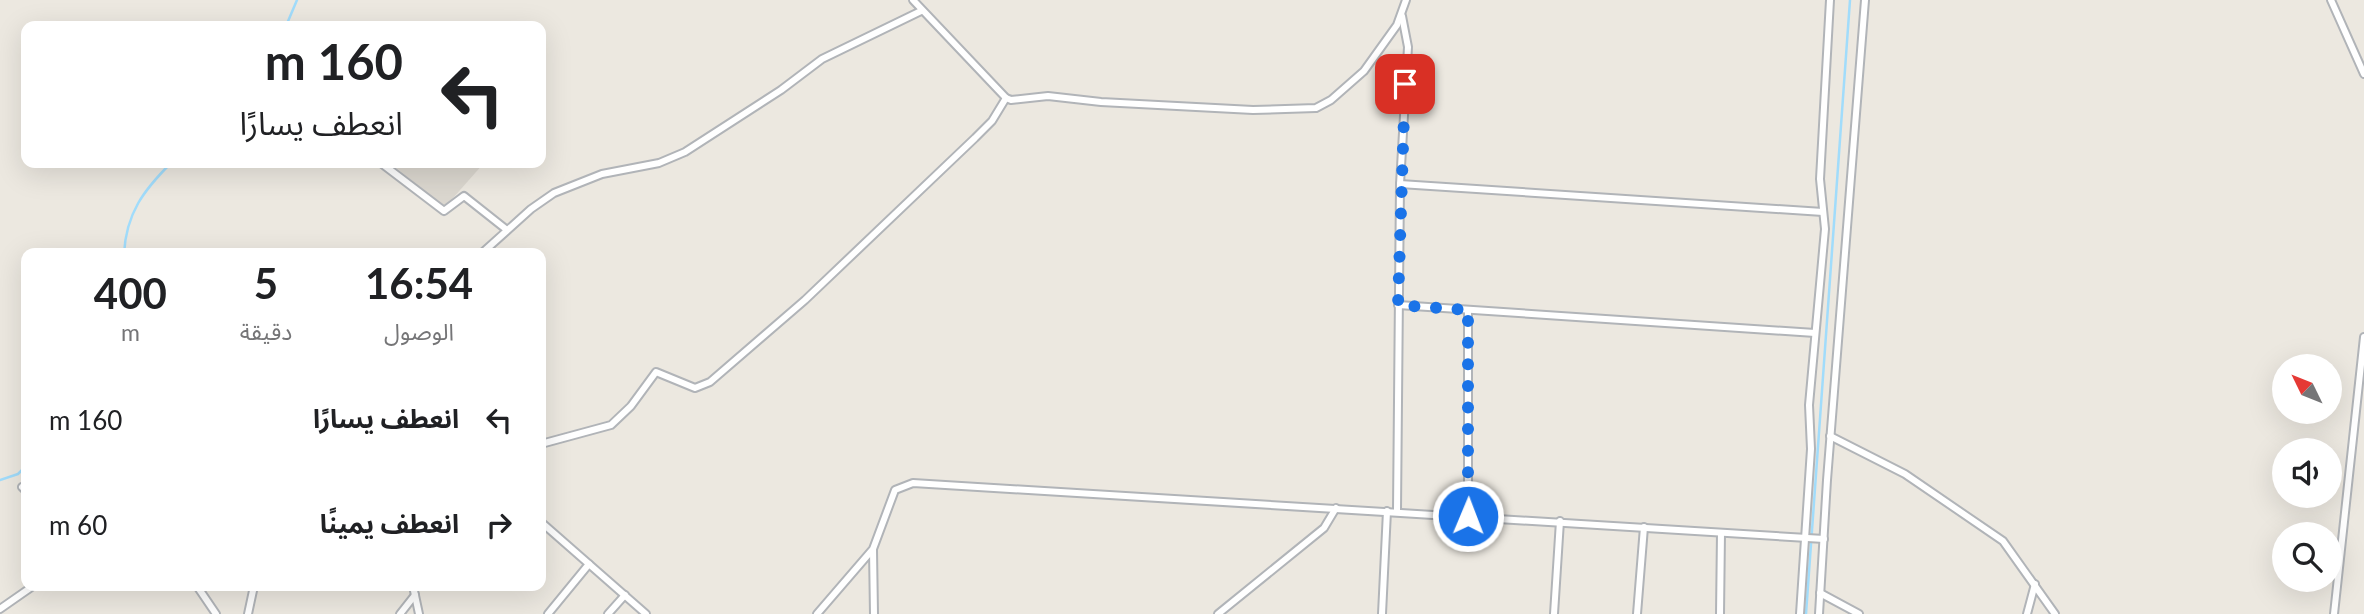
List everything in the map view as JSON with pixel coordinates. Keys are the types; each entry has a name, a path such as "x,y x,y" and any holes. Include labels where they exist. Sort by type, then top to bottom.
{"street":[{"path":"913,0 1006,98 1017,100 1048,96 1101,102 1253,110 1317,108 1331,100 1364,71 1402,16 1406,0"},
{"path":"1800,614 1807,536 1823,212 1820,179 1830,0"},
{"path":"1819,614 1821,538 1865,0"},
{"path":"2331,0 2364,74"},
{"path":"488,248 540,201 575,183 621,169 659,163 685,152 781,90 822,58 921,11"},
{"path":"1397,510 1400,184 1408,47 1402,16"},
{"path":"546,443 611,425 631,406 656,372 695,388 710,382 805,300 900,206 992,121 1006,98"},
{"path":"388,168 444,211 464,196 507,230"},
{"path":"1400,184 1823,212"},
{"path":"1398,305 1815,333"},
{"path":"1468,310 1468,516"},
{"path":"2334,614 2364,337"},
{"path":"2357,387 2364,391"},
{"path":"1830,436 1905,474 2003,541 2055,614"},
{"path":"874,614 873,549 892,494 907,483 1041,488 1135,498 1397,510 1821,538"},
{"path":"1218,614 1324,528 1336,508"},
{"path":"1382,614 1387,511"},
{"path":"1554,614 1560,521"},
{"path":"546,526 646,614"},
{"path":"1637,614 1644,527"},
{"path":"1720,614 1721,533"},
{"path":"817,614 873,549"},
{"path":"548,614 589,564"},
{"path":"2027,614 2035,584"},
{"path":"0,609 26,591"},
{"path":"200,591 216,614"},
{"path":"248,614 253,591"},
{"path":"414,591 419,614"},
{"path":"1820,593 1858,614"},
{"path":"400,614 415,595"},
{"path":"608,614 625,595"}],"shaded area":[{"path":"396,168 480,168 445,207"}],"waterway":[{"path":"288,21 297,0"},
{"path":"1806,614 1850,0"},
{"path":"124,248 128,226 138,203 166,168"},
{"path":"0,480 21,471"}],"route":[{"path":"1405,84 1398,305 1468,310 1468,516"}]}
